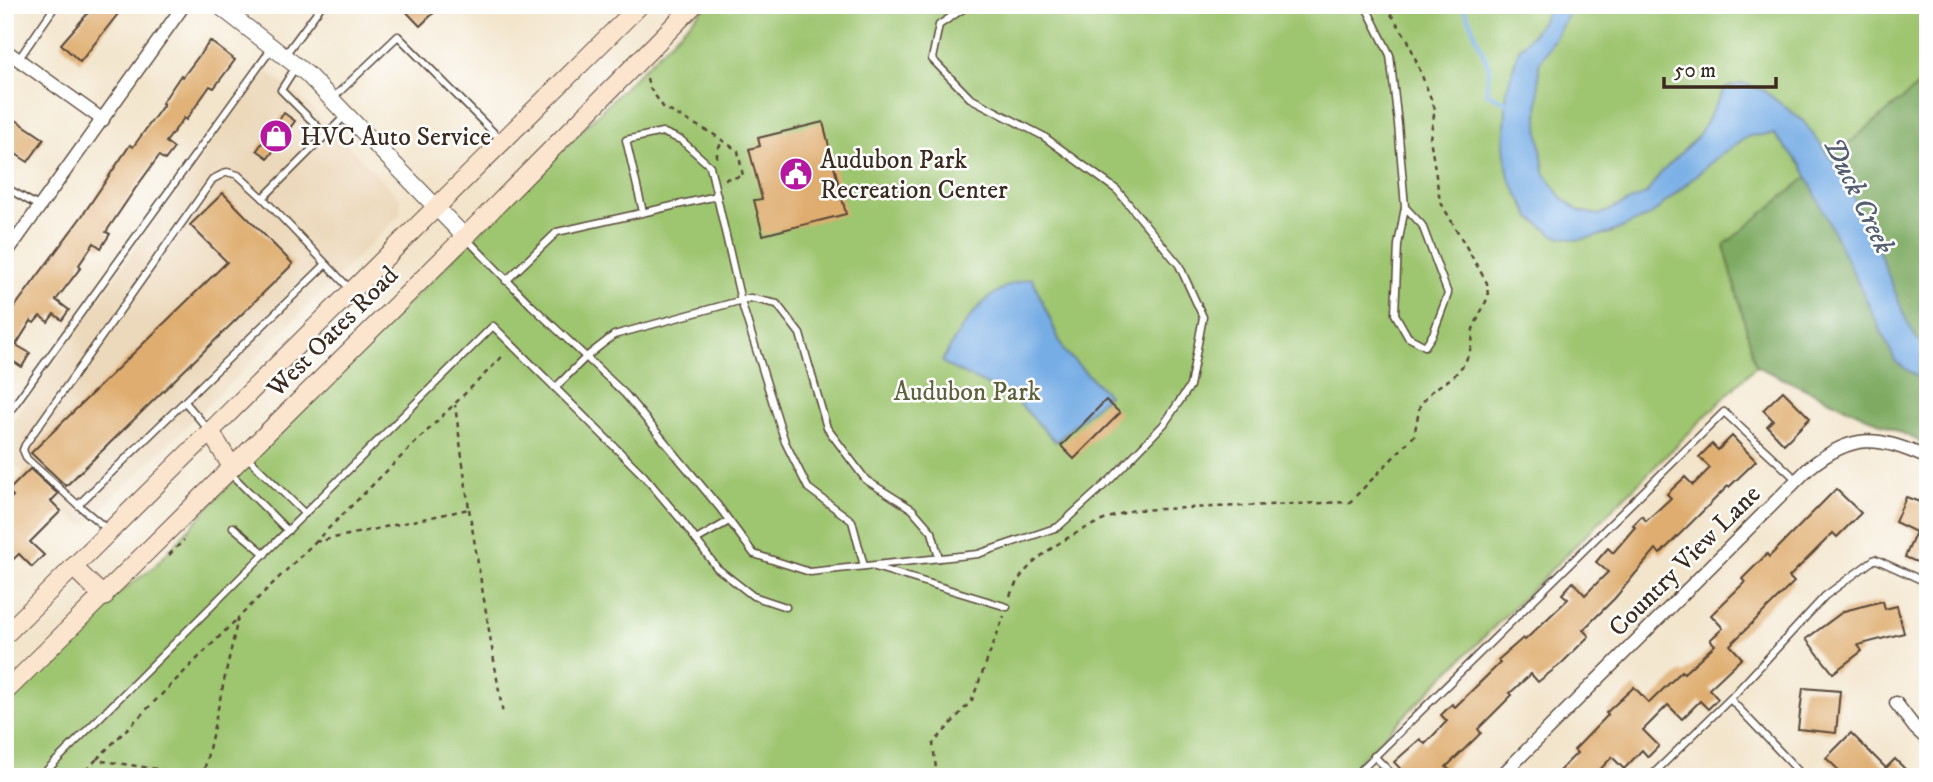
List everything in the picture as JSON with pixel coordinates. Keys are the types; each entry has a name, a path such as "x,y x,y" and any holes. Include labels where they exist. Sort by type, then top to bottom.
{"main road":[{"name":"West Oates Road","path":"5,635 640,5"},
{"name":"West Oates Road","path":"5,692 466,237 694,5"},
{"path":"209,431 232,467"},
{"path":"73,567 104,597"}],"street":[{"path":"5,255 184,5"},
{"path":"218,5 284,57 332,100 466,237"},
{"path":"5,50 103,120"},
{"name":"Country View Lane","path":"1500,777 1826,454 1845,444 1874,441 1897,444 1928,458"},
{"path":"1896,703 1928,740"}],"lane":[{"path":"18,60 56,5"},
{"path":"5,418 322,5"},
{"path":"466,237 506,281 625,394 754,554 810,572 978,554 1058,527 1164,424 1190,386 1203,317 1180,265 1117,190 1043,136 970,98 932,59 939,24 970,5"},
{"path":"1365,5 1390,55 1405,206 1398,245 1395,314 1408,337 1425,346 1433,334 1448,294 1422,225 1405,206"},
{"path":"332,100 398,36 502,141"},
{"path":"284,57 281,90 326,135"},
{"path":"262,198 346,114"},
{"path":"643,212 626,139 662,132 681,140 710,166 741,301 785,442 808,488 852,521 867,566"},
{"path":"109,531 27,459 23,450 213,179 227,172 238,175 351,290"},
{"path":"5,187 40,207"},
{"path":"506,281 557,232 716,196"},
{"path":"78,505 326,265"},
{"path":"555,388 586,357 614,335 750,298 778,304 800,334 827,428 866,480 912,509 932,532 939,558"},
{"path":"40,777 493,327 644,476 682,521 716,568 753,596 786,607"},
{"path":"185,402 209,431"},
{"path":"1354,777 1724,412 1797,480"},
{"path":"288,531 233,476 232,467 249,459 305,514"},
{"path":"696,541 729,521"},
{"path":"233,527 265,554"},
{"path":"1650,777 1730,699 1825,596 1875,559 1928,583"},
{"path":"867,566 1007,607"},
{"path":"1730,699 1804,777"},
{"path":"1374,756 1395,777"}],"path":[{"path":"937,777 933,744 972,700 1015,583 1056,545 1111,516 1134,510 1350,502 1413,436 1420,405 1465,363 1472,345 1473,329 1488,297 1487,282 1440,201 1430,138 1435,109 1408,40 1385,5"},
{"path":"644,68 649,87 664,108 738,151 743,176 719,180"},
{"path":"718,159 717,149 723,142"},
{"path":"79,777 505,354"},
{"path":"455,405 503,715"},
{"path":"315,542 469,509"},
{"path":"96,760 205,776 239,618"}],"shaded area":[{"path":"264,69 299,96 401,199 400,215 85,526 67,514 5,455 5,431"}],"green space":[{"name":"Audubon Park","path":"707,5 1928,5 1928,445 1756,366 1343,777 5,777 5,699 104,604 154,567 263,448"},
{"path":"1928,78 1928,445 1756,366 1724,245"}],"water":[{"path":"1552,5 1574,5 1539,64 1538,126 1544,172 1563,199 1579,211 1599,215 1646,194 1660,174 1698,136 1725,88 1743,83 1763,90 1803,121 1840,170 1874,239 1905,317 1917,340 1928,345 1928,384 1896,362 1802,166 1774,134 1749,136 1721,154 1651,215 1610,233 1578,240 1554,235 1531,218 1509,178 1504,147 1507,89 1519,49"},
{"path":"1032,278 1064,351 1108,395 1056,442 1013,397 947,366 942,361 978,308 1002,289"}],"building":[{"path":"95,5 125,5 80,62 61,44"},
{"path":"400,5 442,5 420,26"},
{"path":"210,41 235,60 214,88 210,86 186,120 184,118 166,142 174,148 165,160 159,156 106,232 110,234 101,248 94,243 79,265 81,267 56,300 69,310 62,320 54,314 48,322 40,316 34,323 31,321 16,345 30,353 22,367 8,358 5,362 5,320 82,216 130,145 133,147 164,104 162,103 181,75 183,77"},
{"name":"HVC Auto Service","path":"284,113 295,121 268,158 257,150"},
{"path":"5,116 13,124 16,120 44,139 28,162 5,147"},
{"name":"Audubon Park Recreation Center","path":"823,122 846,214 763,235 754,200 762,199 749,149 760,146 758,138"},
{"path":"223,193 293,264 66,486 31,453 227,262 190,225"},
{"path":"1783,391 1810,418 1784,444 1767,426 1773,420 1763,410"},
{"path":"1106,400 1120,413 1074,459 1061,446"},
{"path":"1732,436 1756,461 1660,554 1656,549 1615,598 1583,630 1589,636 1562,663 1538,682 1531,674 1510,693 1512,695 1478,729 1481,733 1446,767 1451,771 1445,777 1408,777 1394,762 1420,739 1425,744 1447,721 1441,715 1452,704 1455,707 1500,663 1498,660 1523,638 1525,640 1568,599 1562,594 1573,582 1585,595 1608,572 1596,562 1608,548 1613,553 1635,527 1633,525 1642,516 1646,521 1671,498 1667,494 1685,477 1693,485 1710,468 1699,457 1712,444 1718,450"},
{"path":"30,469 58,494 51,501 61,511 30,542 44,555 32,567 19,554 5,567 5,504 13,496 8,491"},
{"path":"1836,489 1861,513 1837,537 1833,533 1789,577 1794,582 1730,645 1742,658 1709,689 1718,699 1708,709 1700,701 1682,719 1668,705 1643,730 1659,746 1648,757 1642,750 1624,769 1612,757 1593,777 1553,777 1577,753 1574,750 1608,715 1606,713 1634,687 1649,703 1682,671 1684,673 1715,645 1710,640 1723,628 1711,615 1745,582 1742,579 1767,554 1769,557"},
{"path":"1906,497 1928,505 1928,542 1919,563 1905,557 1916,532 1895,522"},
{"path":"1883,601 1885,609 1897,606 1904,633 1858,645 1862,651 1833,673 1806,639 1844,611"},
{"path":"1803,688 1840,691 1836,733 1798,729"},
{"path":"1851,733 1886,768 1895,759 1913,777 1846,777 1826,758"}],"waterway":[{"path":"1463,5 1489,67 1486,93 1512,105"}],"place":[{"name":"HVC Auto Service","path":"276,136"},
{"name":"Audubon Park Recreation Center","path":"796,174"}],"water label":[{"name":"Duck Creek","path":"1860,195"}]}
